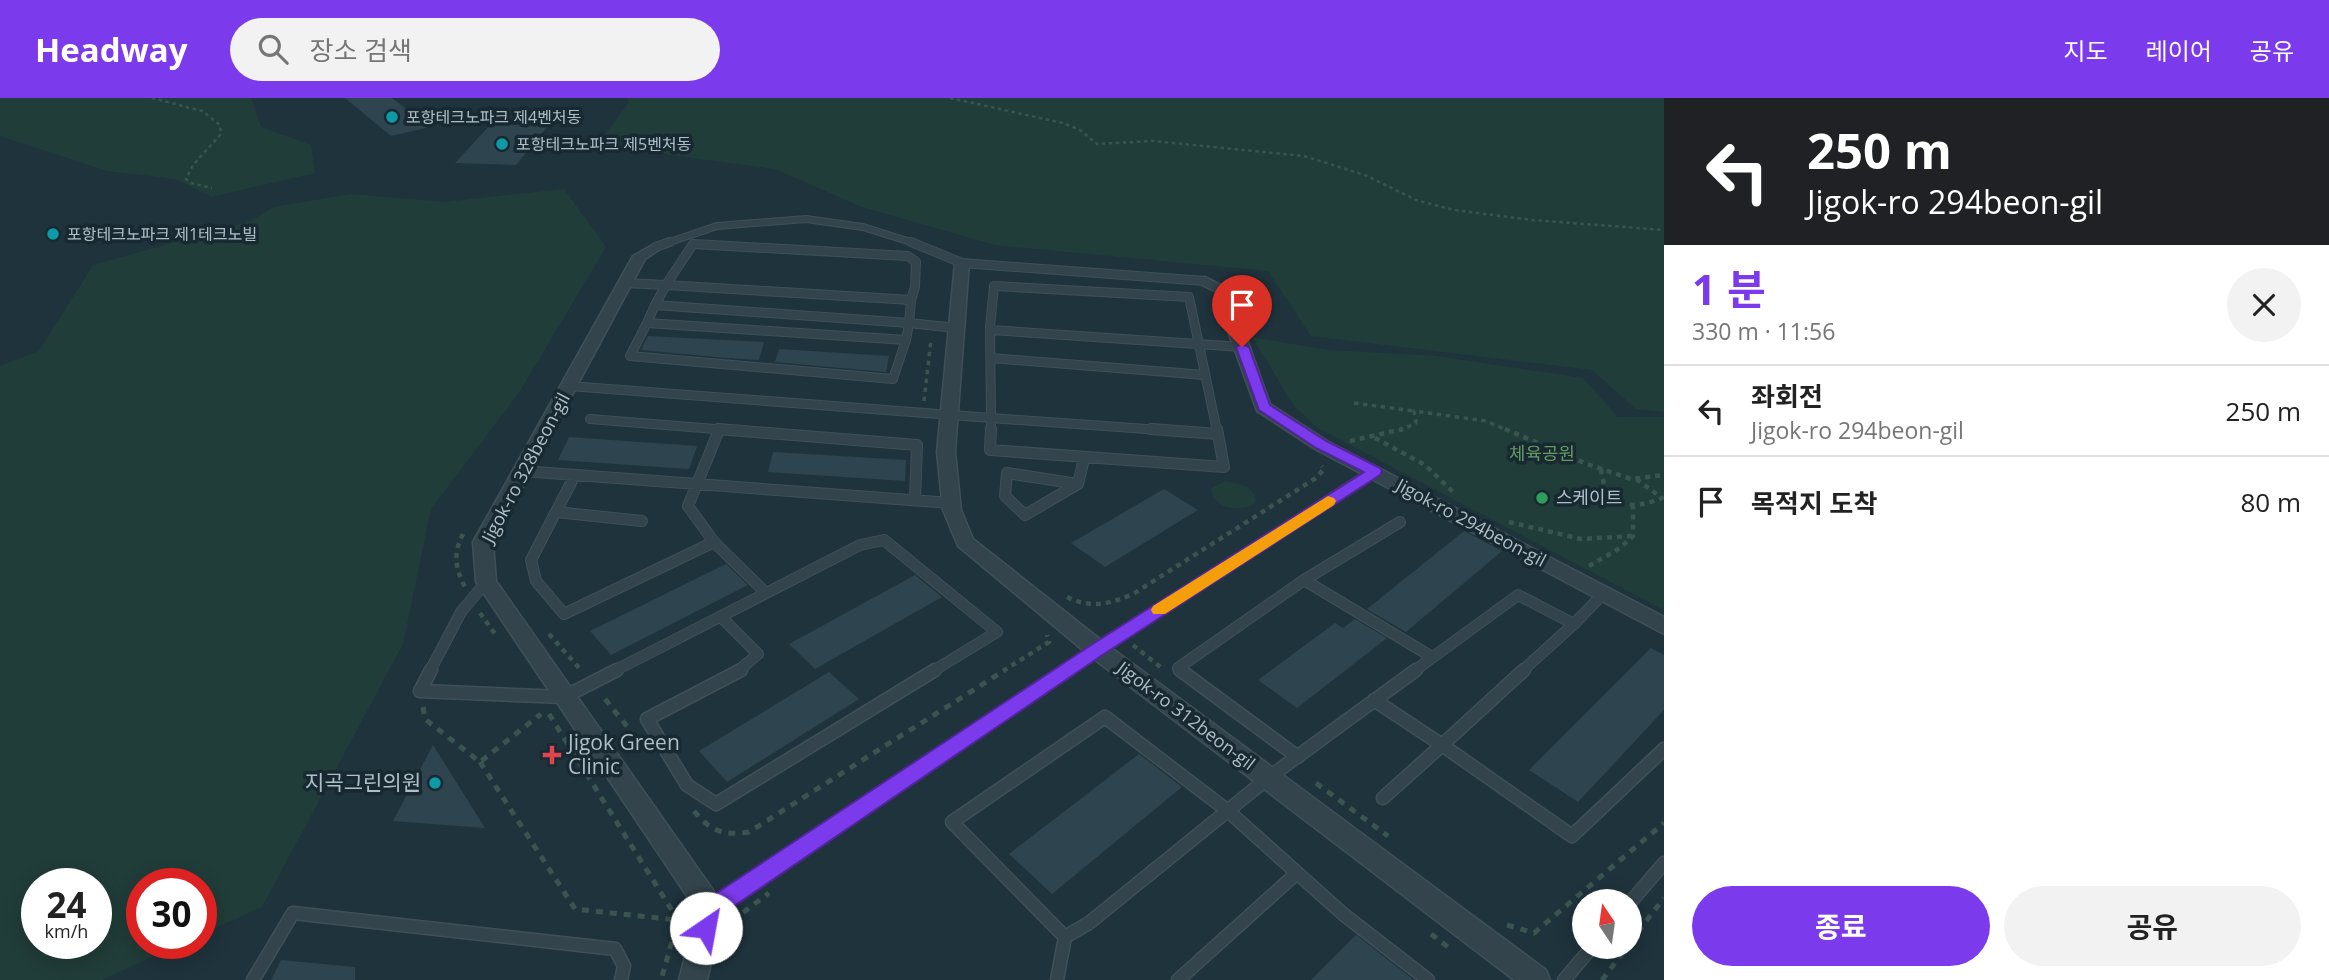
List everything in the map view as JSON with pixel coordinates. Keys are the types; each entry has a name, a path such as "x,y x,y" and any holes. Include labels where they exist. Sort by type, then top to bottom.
{"street":[{"name":"Jigok-ro 328beon-gil","path":"656,247 640,256 483,542 486,582 556,703 711,909"},
{"name":"Jigok-ro 312beon-gil","path":"962,263 946,452 951,503 965,542 1098,650 1536,980"},
{"name":"Jigok-ro 294beon-gil","path":"1205,281 1234,295 1237,334 1264,407 1327,447 1664,626"},
{"path":"693,980 711,909"}],"lane":[{"path":"656,247 717,226 806,219 863,227 923,246 962,263 1205,281"},
{"path":"693,244 908,256 916,262 915,287 906,340 893,379 630,356 663,285 693,244"},
{"path":"625,283 911,300"},
{"path":"994,286 1189,297 1224,467 1084,459 990,450 991,330 994,286"},
{"path":"655,305 957,328"},
{"path":"647,323 906,340"},
{"path":"991,330 1242,347"},
{"path":"991,358 1205,375"},
{"path":"569,386 1218,434"},
{"path":"590,419 917,445 915,500"},
{"path":"719,430 688,506 714,542 766,593"},
{"path":"1078,485 1007,472 1005,496 1025,515 1078,485 1084,459"},
{"path":"522,471 951,503"},
{"path":"711,909 1098,650 1374,471"},
{"path":"575,475 531,560 536,580 564,614 714,542"},
{"path":"556,512 642,521"},
{"path":"1298,757 1178,668 1304,580 1400,522"},
{"path":"486,582 461,612 421,691 556,703 766,593 860,545 884,540 997,632 716,804 687,786 648,719 741,670 758,654 721,617"},
{"path":"1304,580 1433,657"},
{"path":"1383,799 1574,624 1603,594"},
{"path":"1057,980 1065,937 1089,923 1268,778 1518,595 1574,624"},
{"path":"1374,700 1572,836 1664,749"},
{"path":"1065,937 951,822 1105,717 1228,811 1343,914 1428,980"},
{"path":"1642,889 1664,863"},
{"path":"1178,980 1297,873"},
{"path":"253,980 293,913 615,949 624,966 621,980"},
{"path":"1564,980 1582,959"}],"path":[{"path":"152,98 189,107 218,120 221,127 220,137 197,159 186,179 191,183 212,188"},
{"path":"950,98 1063,123 1080,130 1097,144 1153,141 1304,156 1345,167 1406,196 1447,208 1545,222 1664,230"},
{"path":"924,404 932,332"},
{"path":"1354,404 1486,421 1601,469 1635,478 1664,475"},
{"path":"1327,447 1395,433 1416,422 1415,411"},
{"path":"1373,437 1425,465 1444,486 1455,493"},
{"path":"1601,469 1601,483 1613,500 1633,506 1662,498 1635,478"},
{"path":"1061,593 1082,606 1109,604 1133,594 1316,478"},
{"path":"1581,573 1620,548 1633,536 1633,506"},
{"path":"1498,520 1581,538 1633,536"},
{"path":"749,832 1049,642"},
{"path":"421,691 425,719 480,762 575,909 678,920"},
{"path":"480,762 556,703"},
{"path":"552,721 678,920 662,980"},
{"path":"1315,782 1393,840"},
{"path":"1499,919 1509,927 1534,933 1664,823"},
{"path":"1642,927 1664,898"},
{"path":"1602,980 1618,959"}],"green space":[{"path":"0,98 251,98 261,127 311,145 315,173 211,197 176,179 107,171 0,136"},
{"path":"626,98 1664,98 1664,412 1636,409 1592,370 1311,336 1268,271 995,245 862,207 775,169 670,155 602,138 629,102"},
{"path":"564,189 606,247 520,391 431,509 403,644 262,907 217,927 217,868 126,868 126,959 147,959 102,980 0,980 0,366 39,351 93,265 251,221 274,207 351,194 444,202"},
{"name":"체육공원","path":"1252,337 1327,350 1436,356 1583,378 1618,417 1664,417 1664,610 1316,427 1294,406"},
{"path":"1225,481 1246,486 1255,494 1256,502 1250,506 1236,508 1216,501 1211,488"}],"building":[{"name":"포항테크노파크 제4벤처동","path":"345,98 392,98 430,127 391,136"},
{"name":"포항테크노파크 제5벤처동","path":"491,124 548,126 516,165 455,163"},
{"path":"648,336 764,342 759,360 641,350"},
{"path":"779,349 889,356 886,372 775,362"},
{"path":"569,437 697,446 689,469 558,460"},
{"path":"773,452 906,460 905,481 768,472"},
{"path":"1164,489 1198,510 1105,567 1071,543"},
{"path":"1464,531 1502,551 1406,632 1367,609"},
{"path":"726,564 748,585 611,655 590,631"},
{"path":"915,575 942,597 815,669 789,644"},
{"path":"1355,619 1387,638 1297,708 1258,680 1335,623 1343,628"},
{"path":"1651,648 1664,655 1664,710 1578,802 1529,770"},
{"path":"829,672 859,699 727,782 699,751"},
{"name":"지곡그린의원","path":"433,745 485,828 393,821"},
{"path":"1139,754 1182,787 1052,894 1009,854"},
{"path":"1356,935 1414,980 1311,980"},
{"path":"281,960 355,967 355,980 271,980"}],"slow traffic":[{"path":"1159,610 1328,501"}],"place":[{"name":"포항테크노파크 제4벤처동","path":"392,117"},
{"name":"포항테크노파크 제5벤처동","path":"502,144"},
{"name":"포항테크노파크 제1테크노빌","path":"53,234"},
{"name":"스케이트","path":"1542,498"},
{"name":"Jigok Green Clinic","path":"552,755"},
{"name":"지곡그린의원","path":"435,783"}],"route":[{"path":"706,928 711,909 1098,650 1374,471 1321,444 1264,407 1242,347"}]}
